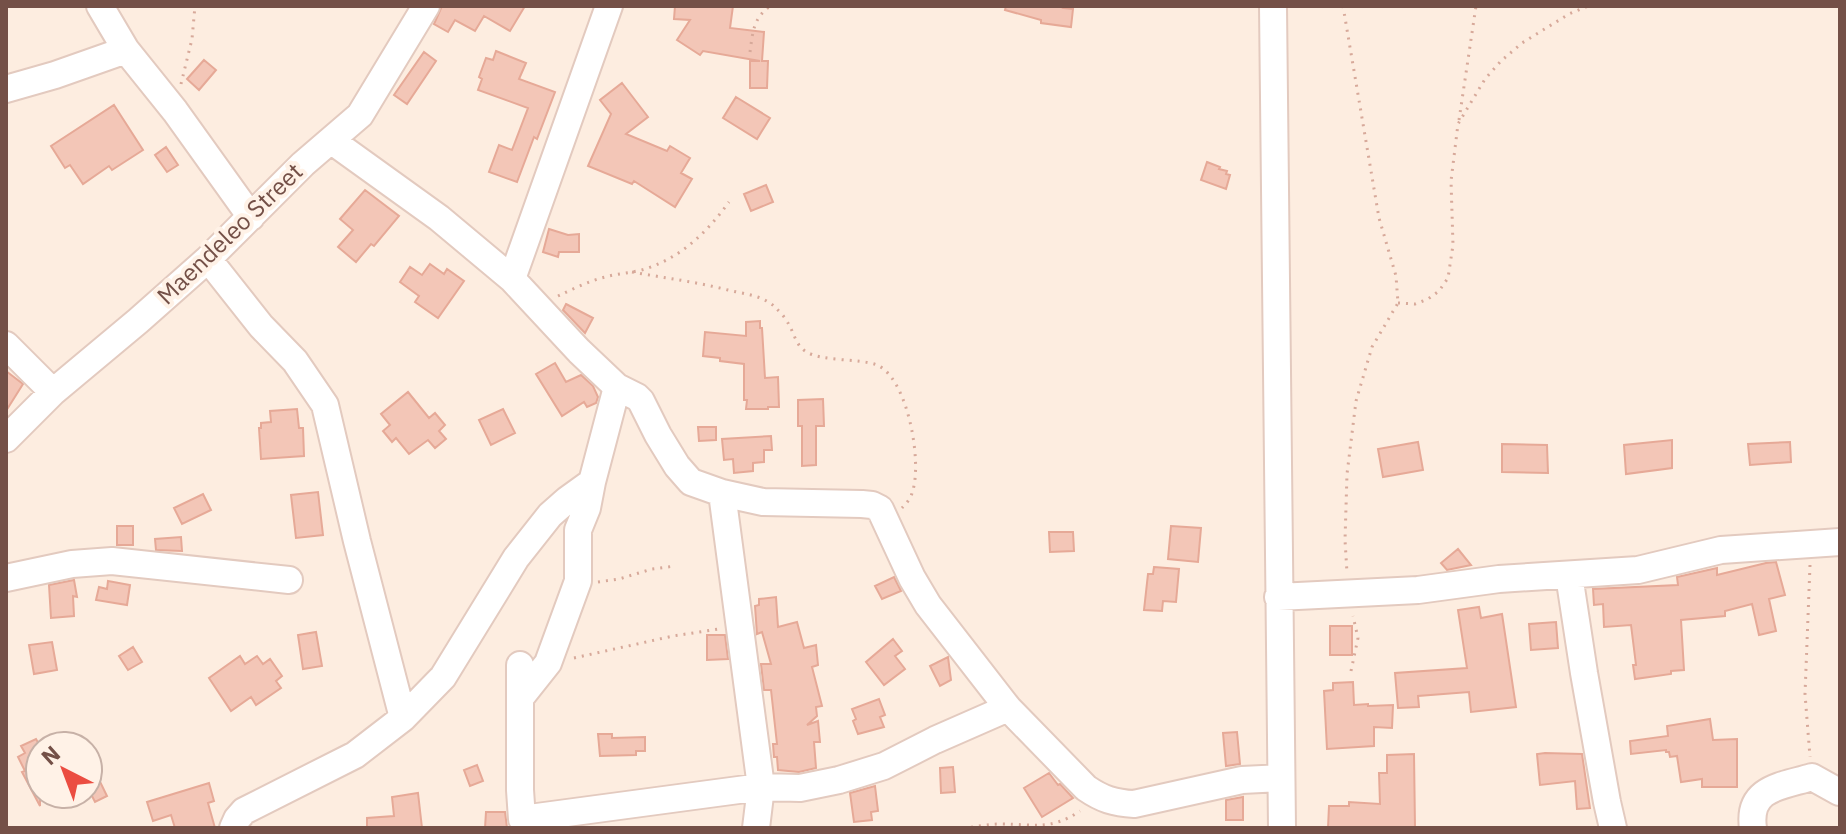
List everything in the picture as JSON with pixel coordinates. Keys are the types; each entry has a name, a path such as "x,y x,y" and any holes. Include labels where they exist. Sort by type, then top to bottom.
{"street":[{"path":"100,6 126,50 175,111 251,217"},
{"name":"Maendeleo Street","path":"6,439 53,392 208,259 303,164 360,115 426,6"},
{"path":"512,279 609,6"},
{"path":"1273,6 1282,828"},
{"path":"6,89 126,50"},
{"path":"332,141 439,218 512,279 617,387 637,397 677,466 691,482 763,502 872,505 880,509 928,605 1008,708 1086,788 1100,798 1134,804 1242,780 1281,778"},
{"path":"208,259 261,326 295,361 325,405 403,718"},
{"path":"6,345 53,392"},
{"path":"521,697 548,663 578,581 578,530 587,508 617,387"},
{"path":"233,828 244,811 355,755 403,718 443,677 516,558 550,515 592,482"},
{"path":"722,493 761,787 756,828"},
{"path":"1278,597 1418,590 1499,579 1638,570 1721,550 1840,542"},
{"path":"6,578 72,564 112,561 289,580"},
{"path":"1569,575 1613,828"},
{"path":"520,665 522,819 761,787 800,788 839,780 884,766 1008,708"},
{"path":"1753,828 1753,808 1765,791 1812,777 1839,792"}],"path":[{"path":"175,111 192,39 195,6"},
{"path":"750,52 754,26 760,14 770,6"},
{"path":"1343,6 1379,218 1396,276 1398,303 1372,347 1356,401 1347,474 1345,540 1349,593 1358,638 1351,671"},
{"path":"1398,303 1415,304 1428,299 1439,291 1448,278 1453,245 1451,181 1476,6"},
{"path":"1458,124 1485,79 1501,61 1522,43 1588,6"},
{"path":"537,306 606,277 649,268 693,244 729,202"},
{"path":"632,272 694,281 762,297 788,322 806,352 876,364 889,373 898,386 914,434 915,473 913,492 904,507 887,521"},
{"path":"1811,543 1805,694 1812,777"},
{"path":"578,581 602,582 675,566"},
{"path":"548,663 673,636 739,626"},
{"path":"963,828 999,824 1038,826 1065,821 1100,798"}],"building":[{"path":"442,6 525,6 510,31 484,16 475,31 455,20 448,32 434,24"},
{"path":"675,6 733,6 730,28 764,32 762,61 768,61 767,88 750,88 750,61 760,61 703,51 700,55 677,40 690,20 674,19"},
{"path":"1006,6 1064,6 1073,9 1071,27 1041,23 1041,20 1005,10"},
{"path":"496,51 526,63 519,79 555,92 517,182 489,172 499,145 512,150 528,108 478,90 486,58 493,60"},
{"path":"424,52 436,61 407,104 394,95"},
{"path":"204,60 216,70 199,90 187,79"},
{"path":"622,83 648,117 626,134 667,151 670,146 690,158 681,173 692,179 675,207 634,181 632,184 588,166 611,114 600,100"},
{"path":"736,97 770,118 757,139 723,118"},
{"path":"114,105 143,150 112,170 109,166 83,184 70,165 65,168 51,146"},
{"path":"166,147 178,165 167,172 155,155"},
{"path":"1207,162 1230,175 1226,189 1201,180"},
{"path":"766,185 773,202 751,211 744,194"},
{"path":"365,190 399,216 356,262 338,247 353,230 340,219"},
{"path":"549,229 568,235 579,234 579,252 559,252 558,257 543,252"},
{"path":"430,264 444,274 447,269 464,281 438,318 415,302 419,296 400,282 410,267 422,275"},
{"path":"566,304 593,318 585,333 563,310"},
{"path":"760,321 765,378 778,377 779,407 746,409 744,364 703,356 705,332 746,336 746,322"},
{"path":"555,363 566,382 581,375 593,386 598,397 596,403 587,407 584,402 562,416 536,374"},
{"path":"6,371 23,384 6,411"},
{"path":"408,392 429,418 435,413 445,425 439,431 446,439 435,448 428,440 409,454 396,438 392,442 383,431 390,425 381,414"},
{"path":"823,399 824,426 816,426 816,465 802,466 802,426 798,426 798,400"},
{"path":"297,409 299,428 303,428 304,456 261,459 261,423 271,422 270,411"},
{"path":"503,409 515,433 491,445 479,420"},
{"path":"698,427 716,427 716,440 699,441"},
{"path":"771,436 772,450 764,450 764,462 753,463 753,471 734,473 733,459 724,460 722,439"},
{"path":"1672,440 1672,468 1626,474 1624,445"},
{"path":"1418,442 1423,470 1383,477 1378,449"},
{"path":"1790,442 1791,462 1750,465 1748,444"},
{"path":"1502,444 1547,445 1548,473 1502,472"},
{"path":"318,492 323,535 296,538 291,495"},
{"path":"203,494 211,510 182,524 174,508"},
{"path":"117,526 133,526 133,545 117,545"},
{"path":"1171,526 1201,528 1198,562 1168,559"},
{"path":"1049,532 1073,532 1074,551 1050,552"},
{"path":"181,537 182,551 156,550 155,539"},
{"path":"1458,549 1471,565 1447,570 1441,563"},
{"path":"1776,562 1785,595 1769,599 1776,631 1759,635 1752,604 1725,611 1725,616 1681,620 1684,670 1671,671 1671,674 1635,679 1631,625 1604,627 1603,604 1594,605 1593,589 1678,585 1677,577 1717,568 1717,575"},
{"path":"1154,567 1179,569 1176,602 1163,601 1162,611 1144,610 1148,574 1153,574"},
{"path":"894,577 901,591 882,599 875,586"},
{"path":"74,580 77,597 73,596 74,616 51,618 49,585"},
{"path":"108,581 130,585 127,605 96,600 99,587 107,589"},
{"path":"776,597 778,627 797,622 804,648 816,645 818,665 812,667 822,706 816,707 817,716 807,725 818,721 820,742 814,742 816,768 799,772 778,770 777,757 774,757 773,744 777,744 771,690 764,690 761,664 771,664 762,632 757,634 755,606 759,605 759,599"},
{"path":"1479,607 1481,618 1502,614 1516,707 1471,712 1469,692 1418,696 1419,707 1398,708 1395,673 1467,668 1458,610"},
{"path":"1556,622 1558,648 1531,650 1529,624"},
{"path":"1330,626 1352,626 1352,655 1330,655"},
{"path":"316,632 322,666 303,669 298,635"},
{"path":"707,635 725,635 728,659 707,660"},
{"path":"893,639 902,651 895,656 905,669 884,685 866,662"},
{"path":"52,642 57,670 34,674 29,645"},
{"path":"133,647 142,662 128,670 119,656"},
{"path":"240,656 245,664 257,656 263,664 270,659 282,676 276,681 281,688 256,705 251,697 231,711 209,678"},
{"path":"948,657 951,680 940,686 930,666"},
{"path":"1353,682 1354,705 1393,705 1392,728 1374,727 1374,746 1327,749 1324,691 1333,690 1333,683"},
{"path":"879,699 885,715 880,717 884,727 858,734 852,709"},
{"path":"1710,719 1713,740 1737,739 1737,787 1702,787 1702,779 1681,782 1677,756 1670,757 1666,750 1631,754 1630,741 1668,736 1667,726"},
{"path":"1237,732 1240,764 1226,766 1223,733"},
{"path":"598,734 612,734 612,738 645,737 645,751 636,751 636,755 600,756"},
{"path":"24,754 24,769 18,757"},
{"path":"1414,754 1415,828 1328,828 1329,806 1349,806 1349,802 1380,804 1379,773 1387,773 1387,755"},
{"path":"1537,754 1582,754 1590,808 1577,809 1575,781 1540,785"},
{"path":"477,765 483,781 470,786 464,770"},
{"path":"953,767 955,792 941,793 940,768"},
{"path":"1049,773 1073,798 1042,817 1024,788"},
{"path":"209,783 214,801 208,803 215,828 175,828 171,815 153,821 147,802"},
{"path":"875,786 878,811 871,812 872,820 854,822 850,793"},
{"path":"418,793 422,828 367,828 367,818 394,816 392,797"},
{"path":"1243,797 1243,820 1226,820 1226,800"},
{"path":"486,812 505,812 507,828 485,828"}]}
